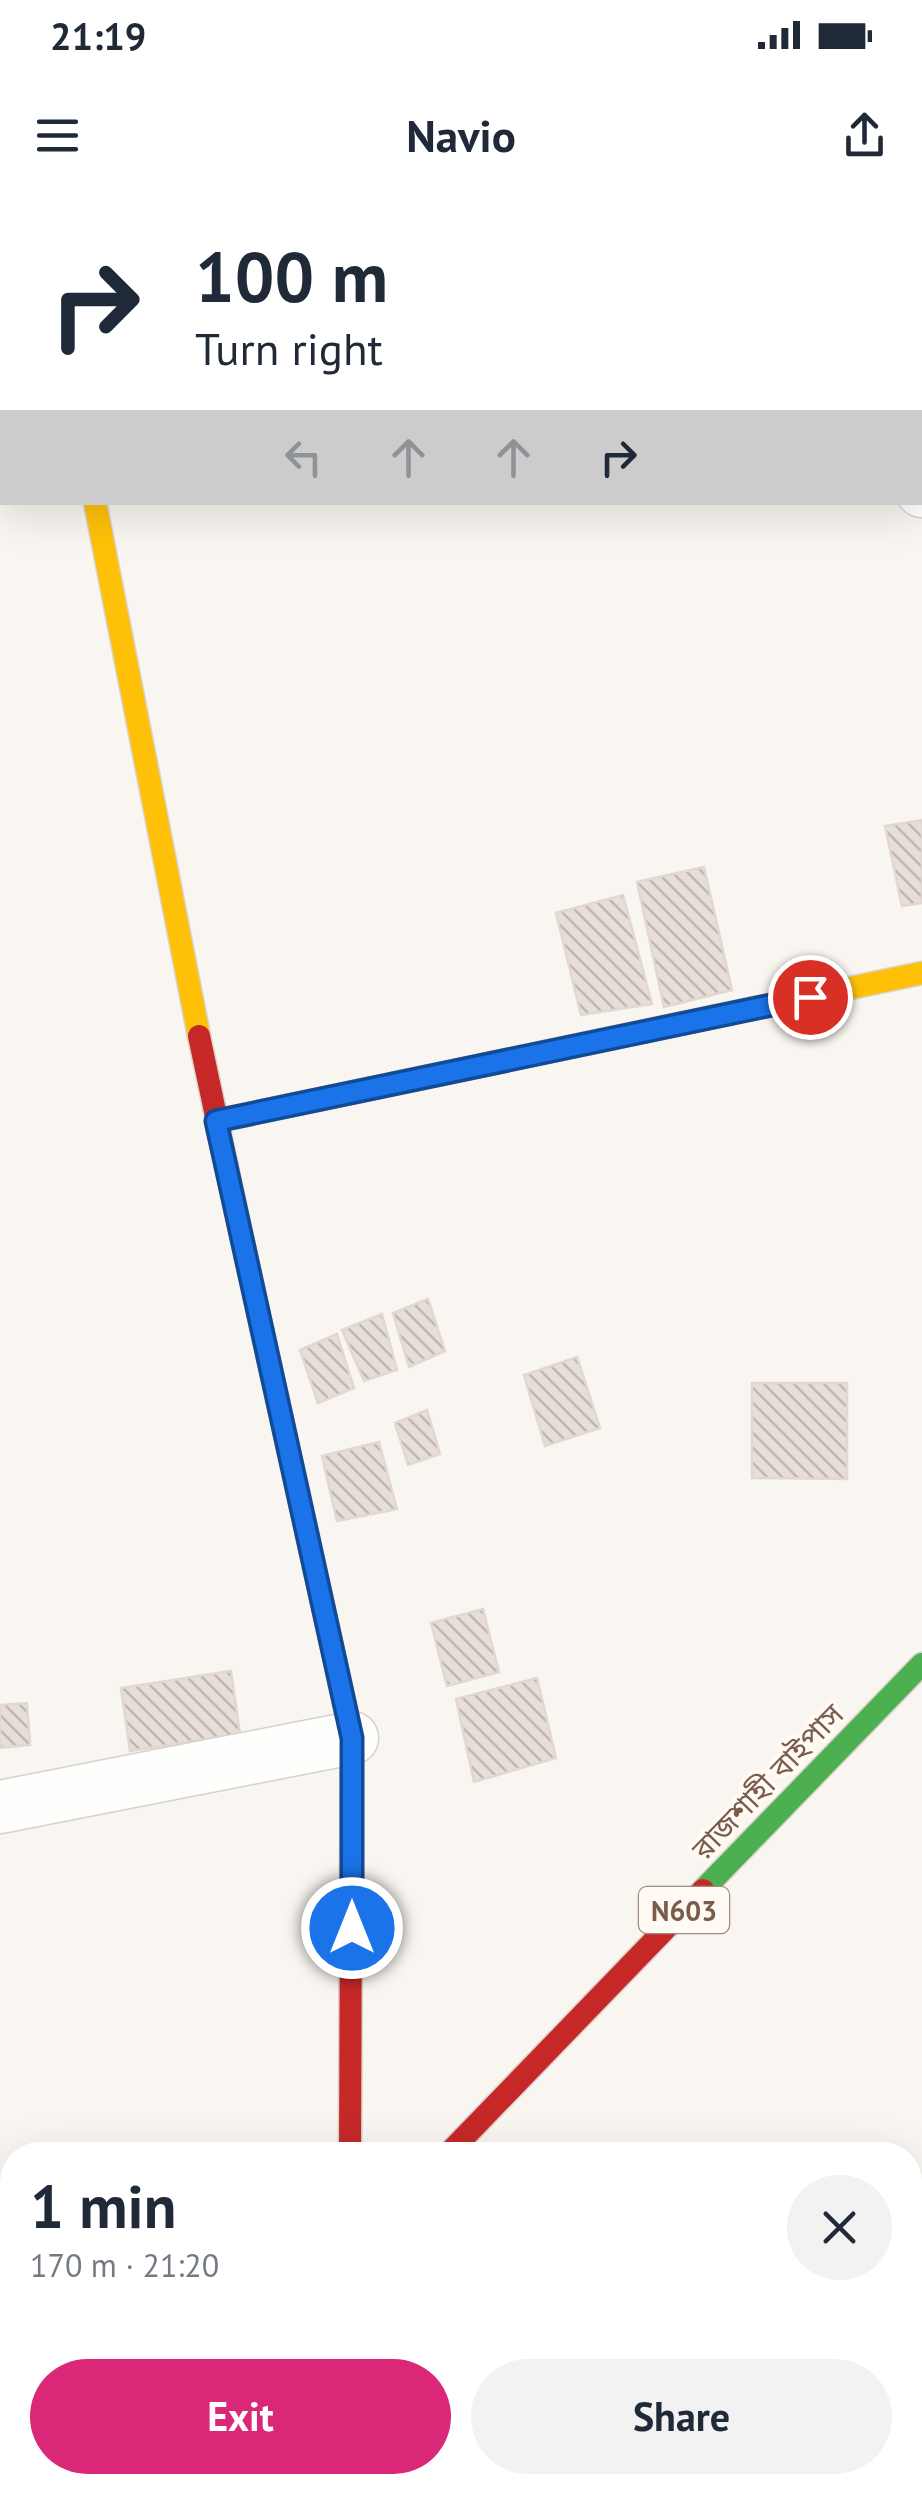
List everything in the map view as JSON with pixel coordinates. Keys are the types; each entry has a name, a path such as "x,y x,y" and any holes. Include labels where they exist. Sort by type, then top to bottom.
{"main road":[{"path":"96,505 216,1121 352,1738 350,2142"},
{"path":"216,1121 922,974"},
{"name":"রাজশাহী বাইপাস","path":"460,2142 922,1664"}],"street":[{"path":"0,1807 352,1738"}],"building":[{"path":"922,820 922,903 902,906 885,826"},
{"path":"704,867 732,990 664,1007 637,882"},
{"path":"623,895 652,1004 581,1015 556,913"},
{"path":"428,1299 445,1351 409,1367 393,1313"},
{"path":"382,1314 397,1370 364,1381 342,1330"},
{"path":"337,1334 354,1388 318,1403 300,1350"},
{"path":"577,1357 600,1428 545,1446 524,1375"},
{"path":"752,1383 847,1383 847,1479 752,1478"},
{"path":"427,1410 440,1454 408,1465 395,1423"},
{"path":"379,1442 397,1509 337,1521 322,1456"},
{"path":"483,1609 499,1672 447,1686 431,1623"},
{"path":"231,1671 240,1734 130,1751 121,1688"},
{"path":"537,1678 556,1758 474,1782 456,1699"},
{"path":"27,1703 30,1745 0,1748 0,1705"}],"traffic: fast":[{"path":"246,1257 352,1738 351,1893"},
{"path":"703,1890 922,1664"}],"traffic: slow":[{"path":"96,505 199,1036"},
{"path":"216,1121 922,973"}],"traffic: jam":[{"path":"199,1036 246,1257"},
{"path":"460,2142 703,1890"},
{"path":"350,2142 351,1893"}],"route":[{"path":"352,1928 352,1738 216,1121 810,997"}]}
